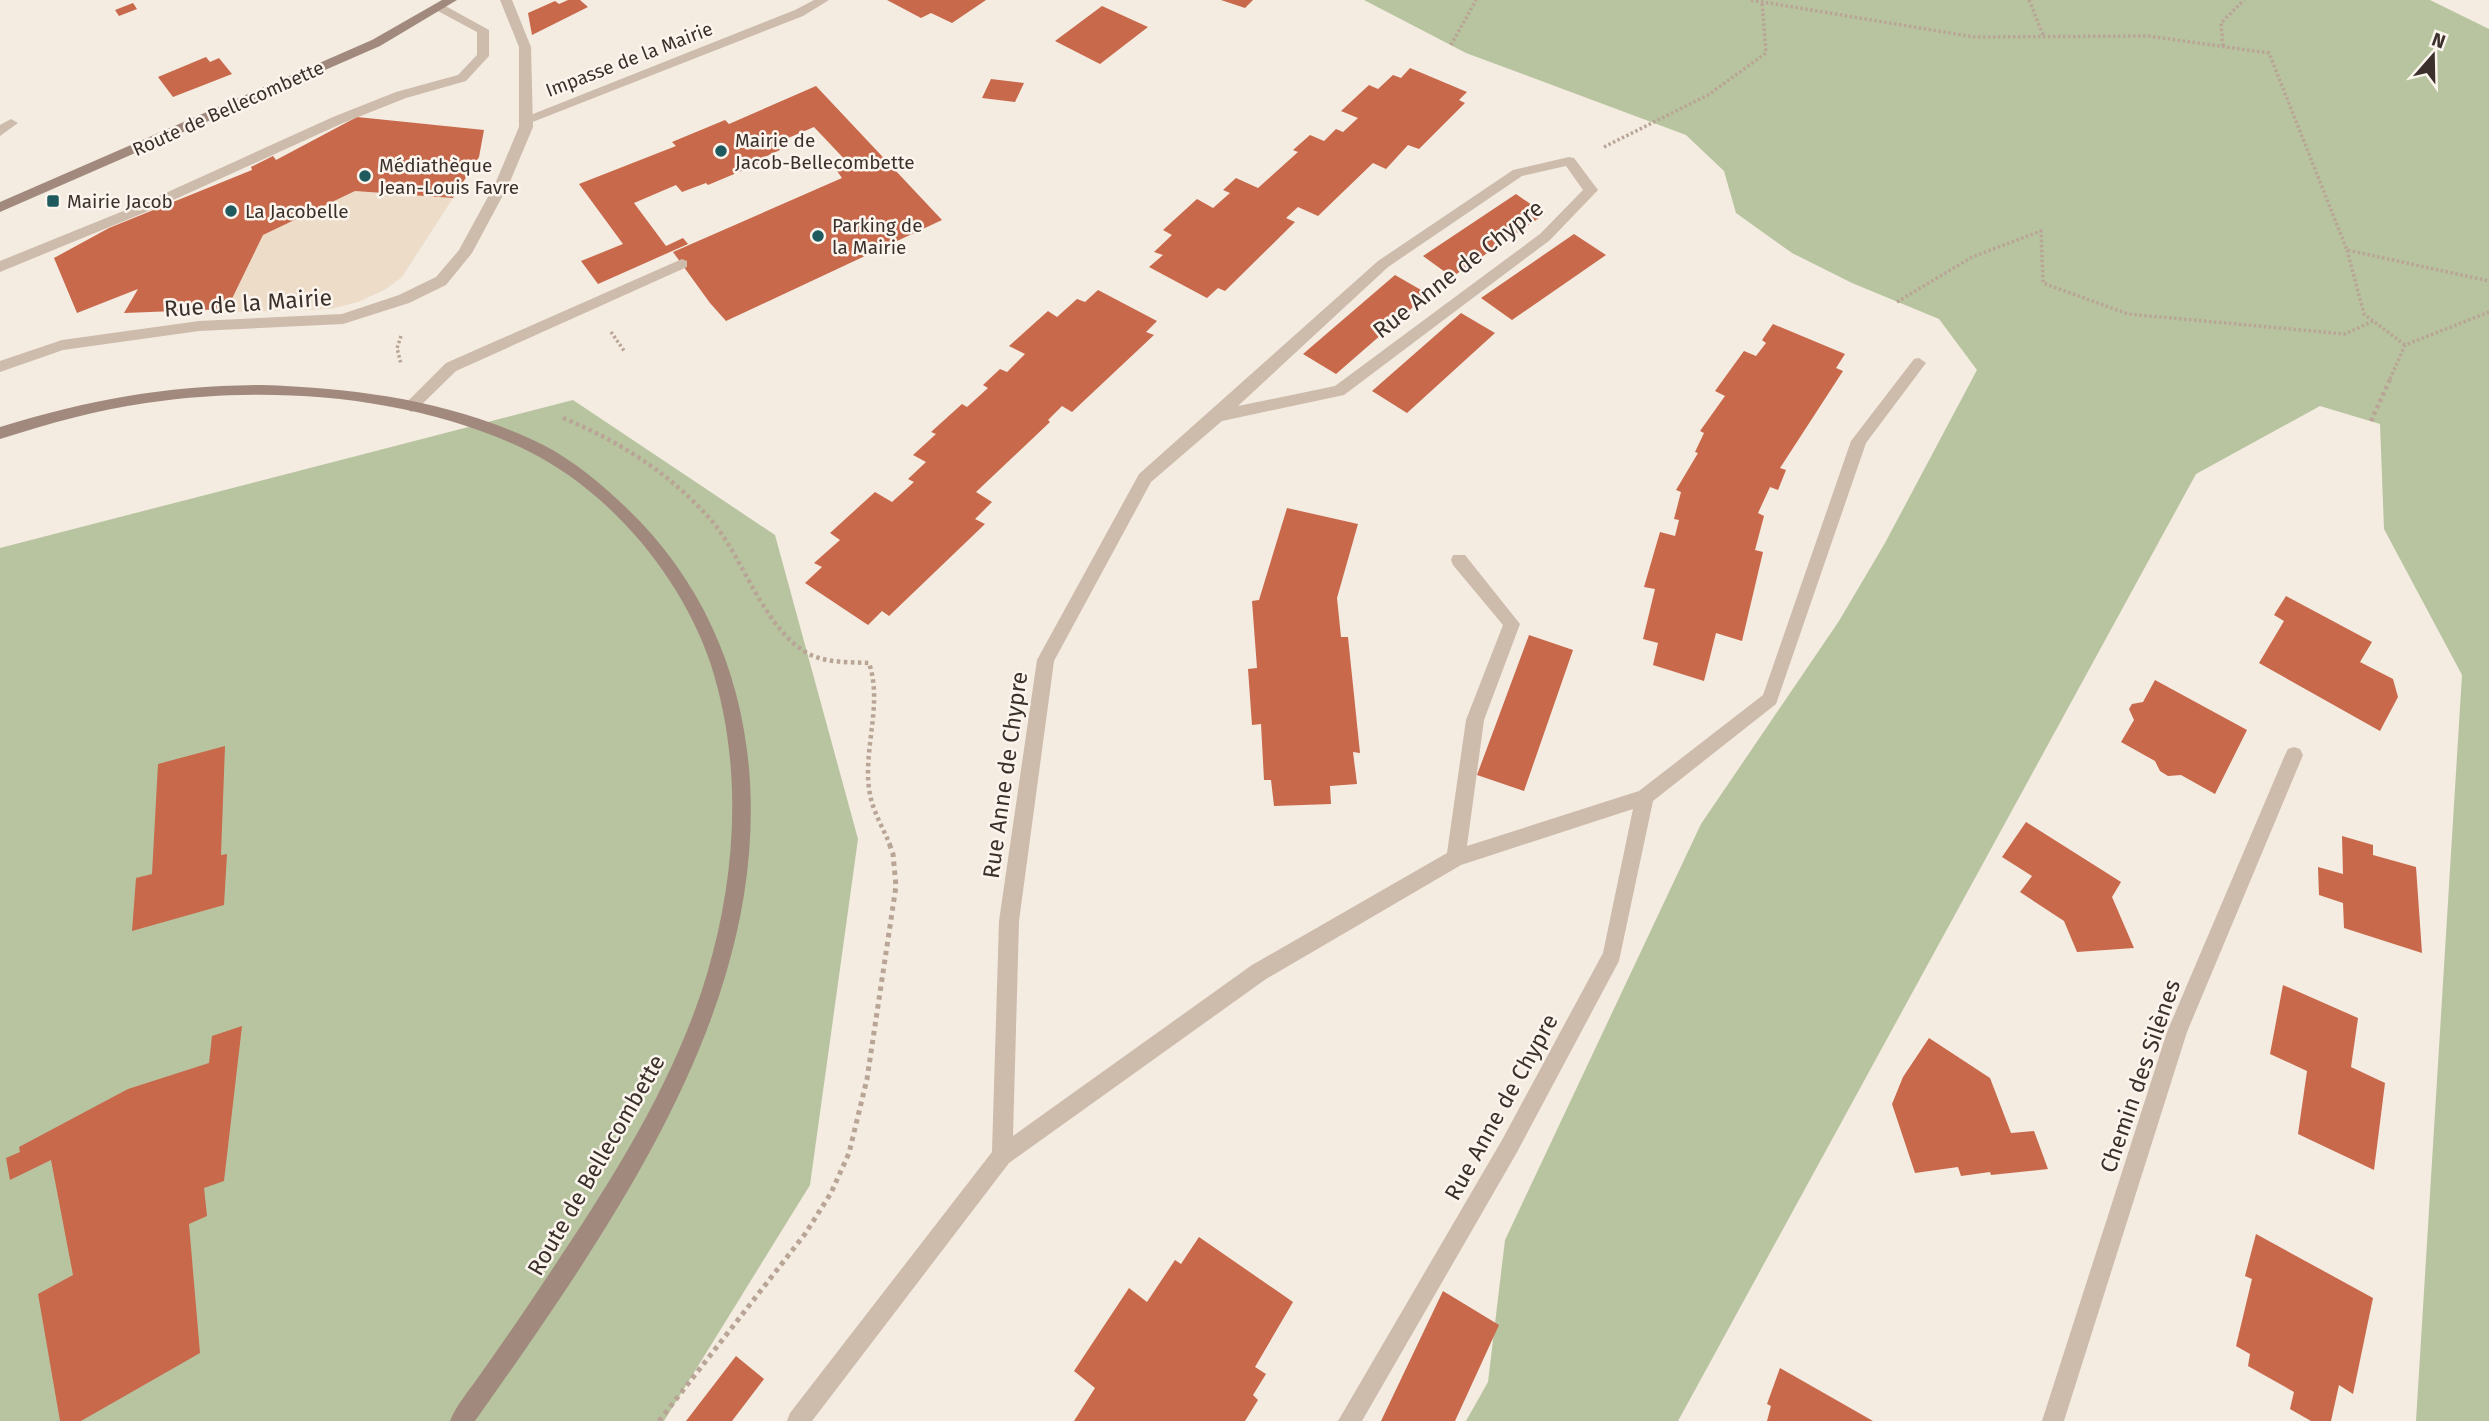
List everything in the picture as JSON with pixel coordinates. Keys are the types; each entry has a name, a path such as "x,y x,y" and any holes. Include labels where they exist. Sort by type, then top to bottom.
{"street":[{"name":"Rue de la Mairie","path":"0,367 62,345 198,326 342,319 404,299 441,281 464,253 502,184 526,127 525,47 506,0"},
{"name":"Impasse de la Mairie","path":"525,120 799,13 823,0"},
{"name":"Route de Bellecombette","path":"0,207 376,43 446,3"},
{"path":"0,267 153,204 338,120 401,95 462,78 482,55 483,30 446,3"},
{"name":"Rue Anne de Chypre","path":"1002,1156 1009,920 1046,660 1145,478 1383,264 1518,173 1569,162 1591,190 1545,237 1339,391 1217,416"},
{"path":"411,405 451,367 682,264"},
{"path":"797,1421 1002,1156 1259,972 1456,858 1644,797 1770,699 1859,441 1919,363"},
{"name":"Route de Bellecombette","path":"0,433 104,405 169,394 254,390 346,396 411,405 492,429 527,443 559,461 621,508 648,535 676,572 697,607 729,691 738,741 742,793 742,837 726,937 711,990 684,1063 609,1200 505,1360 461,1421"},
{"path":"1456,858 1475,720 1512,624 1459,560"},
{"name":"Chemin des Silènes","path":"2053,1421 2177,1032 2294,755"},
{"name":"Rue Anne de Chypre","path":"1349,1421 1509,1147 1612,955 1644,797"}],"path":[{"path":"1451,45 1476,0"},
{"path":"1751,0 1974,37 2148,36 2269,53 2347,250 2364,314 2404,345"},
{"path":"2029,0 2044,37"},
{"path":"2223,46 2221,23 2244,0"},
{"path":"1569,162 1583,159 1651,121 1698,102 1740,77 1766,53 1762,2"},
{"path":"1897,302 1972,257 2041,231 2043,282 2128,314 2345,334 2373,321"},
{"path":"2347,250 2489,281"},
{"path":"2371,421 2404,345 2489,312"},
{"path":"404,330 397,348 411,405"},
{"path":"562,418 600,432 628,450 657,471 704,513 728,540 765,604 793,643 809,655 837,662 869,663 875,681 870,764 871,798 892,854 896,886 867,1079 849,1153 831,1193 805,1234 659,1421"}],"green space":[{"path":"1364,0 2430,0 2489,29 2489,1421 2416,1421 2462,675 2384,529 2380,424 2320,406 2196,474 1678,1421 1466,1421 1488,1382 1505,1240 1701,824 1839,621 1885,543 1977,370 1939,319 1852,283 1792,253 1736,213 1724,171 1686,135 1466,53"},
{"path":"573,400 775,535 858,839 810,1185 664,1421 0,1421 0,548"}],"shaded area":[{"path":"355,191 453,198 402,277 386,289 358,302 330,309 241,312 227,309 263,235"}],"building":[{"path":"568,0 580,0 588,7 532,35 528,13 555,1 559,4"},
{"path":"887,0 986,0 952,23 931,13 921,18"},
{"path":"1221,0 1253,0 1245,8"},
{"path":"133,3 137,9 119,16 115,10"},
{"path":"1102,6 1148,27 1100,64 1055,41"},
{"path":"206,57 210,62 219,58 232,74 173,97 158,77"},
{"path":"1410,68 1467,92 1459,100 1465,103 1419,149 1408,145 1386,169 1373,163 1318,216 1298,207 1286,218 1295,222 1225,291 1218,288 1207,298 1149,267 1163,255 1154,252 1172,235 1163,230 1197,199 1213,208 1230,193 1223,190 1236,178 1258,188 1298,152 1293,150 1310,135 1324,141 1336,129 1343,132 1358,118 1341,111 1369,85 1378,89 1393,75 1401,78"},
{"path":"991,79 1024,83 1015,102 982,98"},
{"path":"816,86 942,220 726,321 673,252 842,178 837,171 850,165 814,127 774,144 780,150 756,161 758,164 708,185 706,183 682,192 676,185 634,203 666,246 683,238 688,244 598,284 581,261 623,244 579,184 676,146 672,142 725,120 729,124"},
{"name":"La Jacobelle","path":"357,117 484,130 479,157 453,198 355,191 263,235 227,309 124,313 138,289 77,313 54,258 109,228 252,170 251,167 273,156 276,160"},
{"path":"1516,194 1545,214 1452,277 1423,256"},
{"path":"1574,234 1606,255 1512,320 1481,298"},
{"path":"1395,275 1428,294 1336,374 1303,354"},
{"path":"1098,290 1157,321 1146,332 1154,335 1072,412 1062,406 1048,420 1050,422 976,492 992,502 975,519 985,524 889,616 882,611 868,625 805,583 822,567 814,563 840,540 830,533 875,492 892,502 914,482 908,479 926,462 913,455 936,434 931,432 962,404 967,407 988,388 983,385 1000,369 1007,372 1025,354 1009,346 1048,311 1057,317 1077,299 1085,302"},
{"path":"1461,313 1495,333 1407,413 1372,391"},
{"path":"1773,324 1845,354 1836,368 1843,371 1780,468 1786,470 1778,490 1770,487 1758,513 1764,516 1755,550 1763,552 1742,641 1716,633 1704,681 1653,665 1658,643 1643,639 1655,589 1644,587 1660,532 1675,536 1679,520 1674,519 1681,492 1676,490 1698,453 1695,452 1704,433 1700,431 1725,396 1715,391 1744,351 1756,356 1766,343 1762,340"},
{"path":"1287,508 1358,524 1337,598 1341,637 1348,637 1360,753 1353,752 1357,784 1330,786 1331,804 1274,806 1271,780 1264,780 1261,724 1252,725 1248,669 1257,668 1252,601 1259,600"},
{"path":"2286,596 2372,642 2360,662 2393,679 2398,697 2380,731 2259,663 2284,621 2274,615"},
{"path":"1529,635 1573,650 1524,791 1477,775"},
{"path":"2155,680 2247,730 2215,794 2181,775 2168,776 2160,771 2155,761 2121,742 2134,720 2129,709 2132,704 2143,702"},
{"path":"225,746 221,855 227,854 224,905 132,931 136,878 152,874 158,764"},
{"path":"2026,822 2121,882 2112,897 2134,948 2077,952 2064,921 2020,892 2032,876 2002,857"},
{"path":"2342,836 2373,845 2373,855 2416,867 2422,953 2344,928 2343,903 2319,895 2318,867 2343,874"},
{"path":"2283,985 2358,1018 2351,1067 2385,1083 2374,1170 2298,1134 2307,1071 2270,1054"},
{"path":"242,1026 224,1181 204,1188 207,1216 189,1224 200,1353 81,1421 60,1421 38,1294 73,1275 51,1160 10,1180 6,1158 20,1152 19,1147 128,1089 209,1063 212,1036"},
{"path":"1929,1038 1990,1078 2011,1133 2034,1131 2048,1169 1961,1176 1958,1167 1915,1173 1892,1104 1903,1077"},
{"path":"2256,1234 2373,1298 2353,1394 2339,1385 2331,1421 2311,1421 2290,1409 2294,1392 2248,1366 2250,1354 2236,1346 2252,1279 2245,1276"},
{"path":"1199,1237 1293,1302 1255,1367 1266,1374 1253,1395 1258,1400 1245,1421 1074,1421 1095,1388 1074,1371 1129,1288 1147,1302 1175,1260 1181,1264"},
{"path":"1443,1291 1499,1325 1455,1421 1381,1421"},
{"path":"736,1356 764,1379 732,1421 686,1421"},
{"path":"1780,1368 1873,1421 1767,1421 1771,1406 1767,1404"}],"place":[{"name":"Mairie de Jacob-Bellecombette","path":"721,151"},
{"name":"Médiathèque Jean-Louis Favre","path":"365,176"},
{"name":"Mairie Jacob","path":"53,201"},
{"name":"La Jacobelle","path":"231,211"},
{"name":"Parking de la Mairie","path":"818,236"}]}
